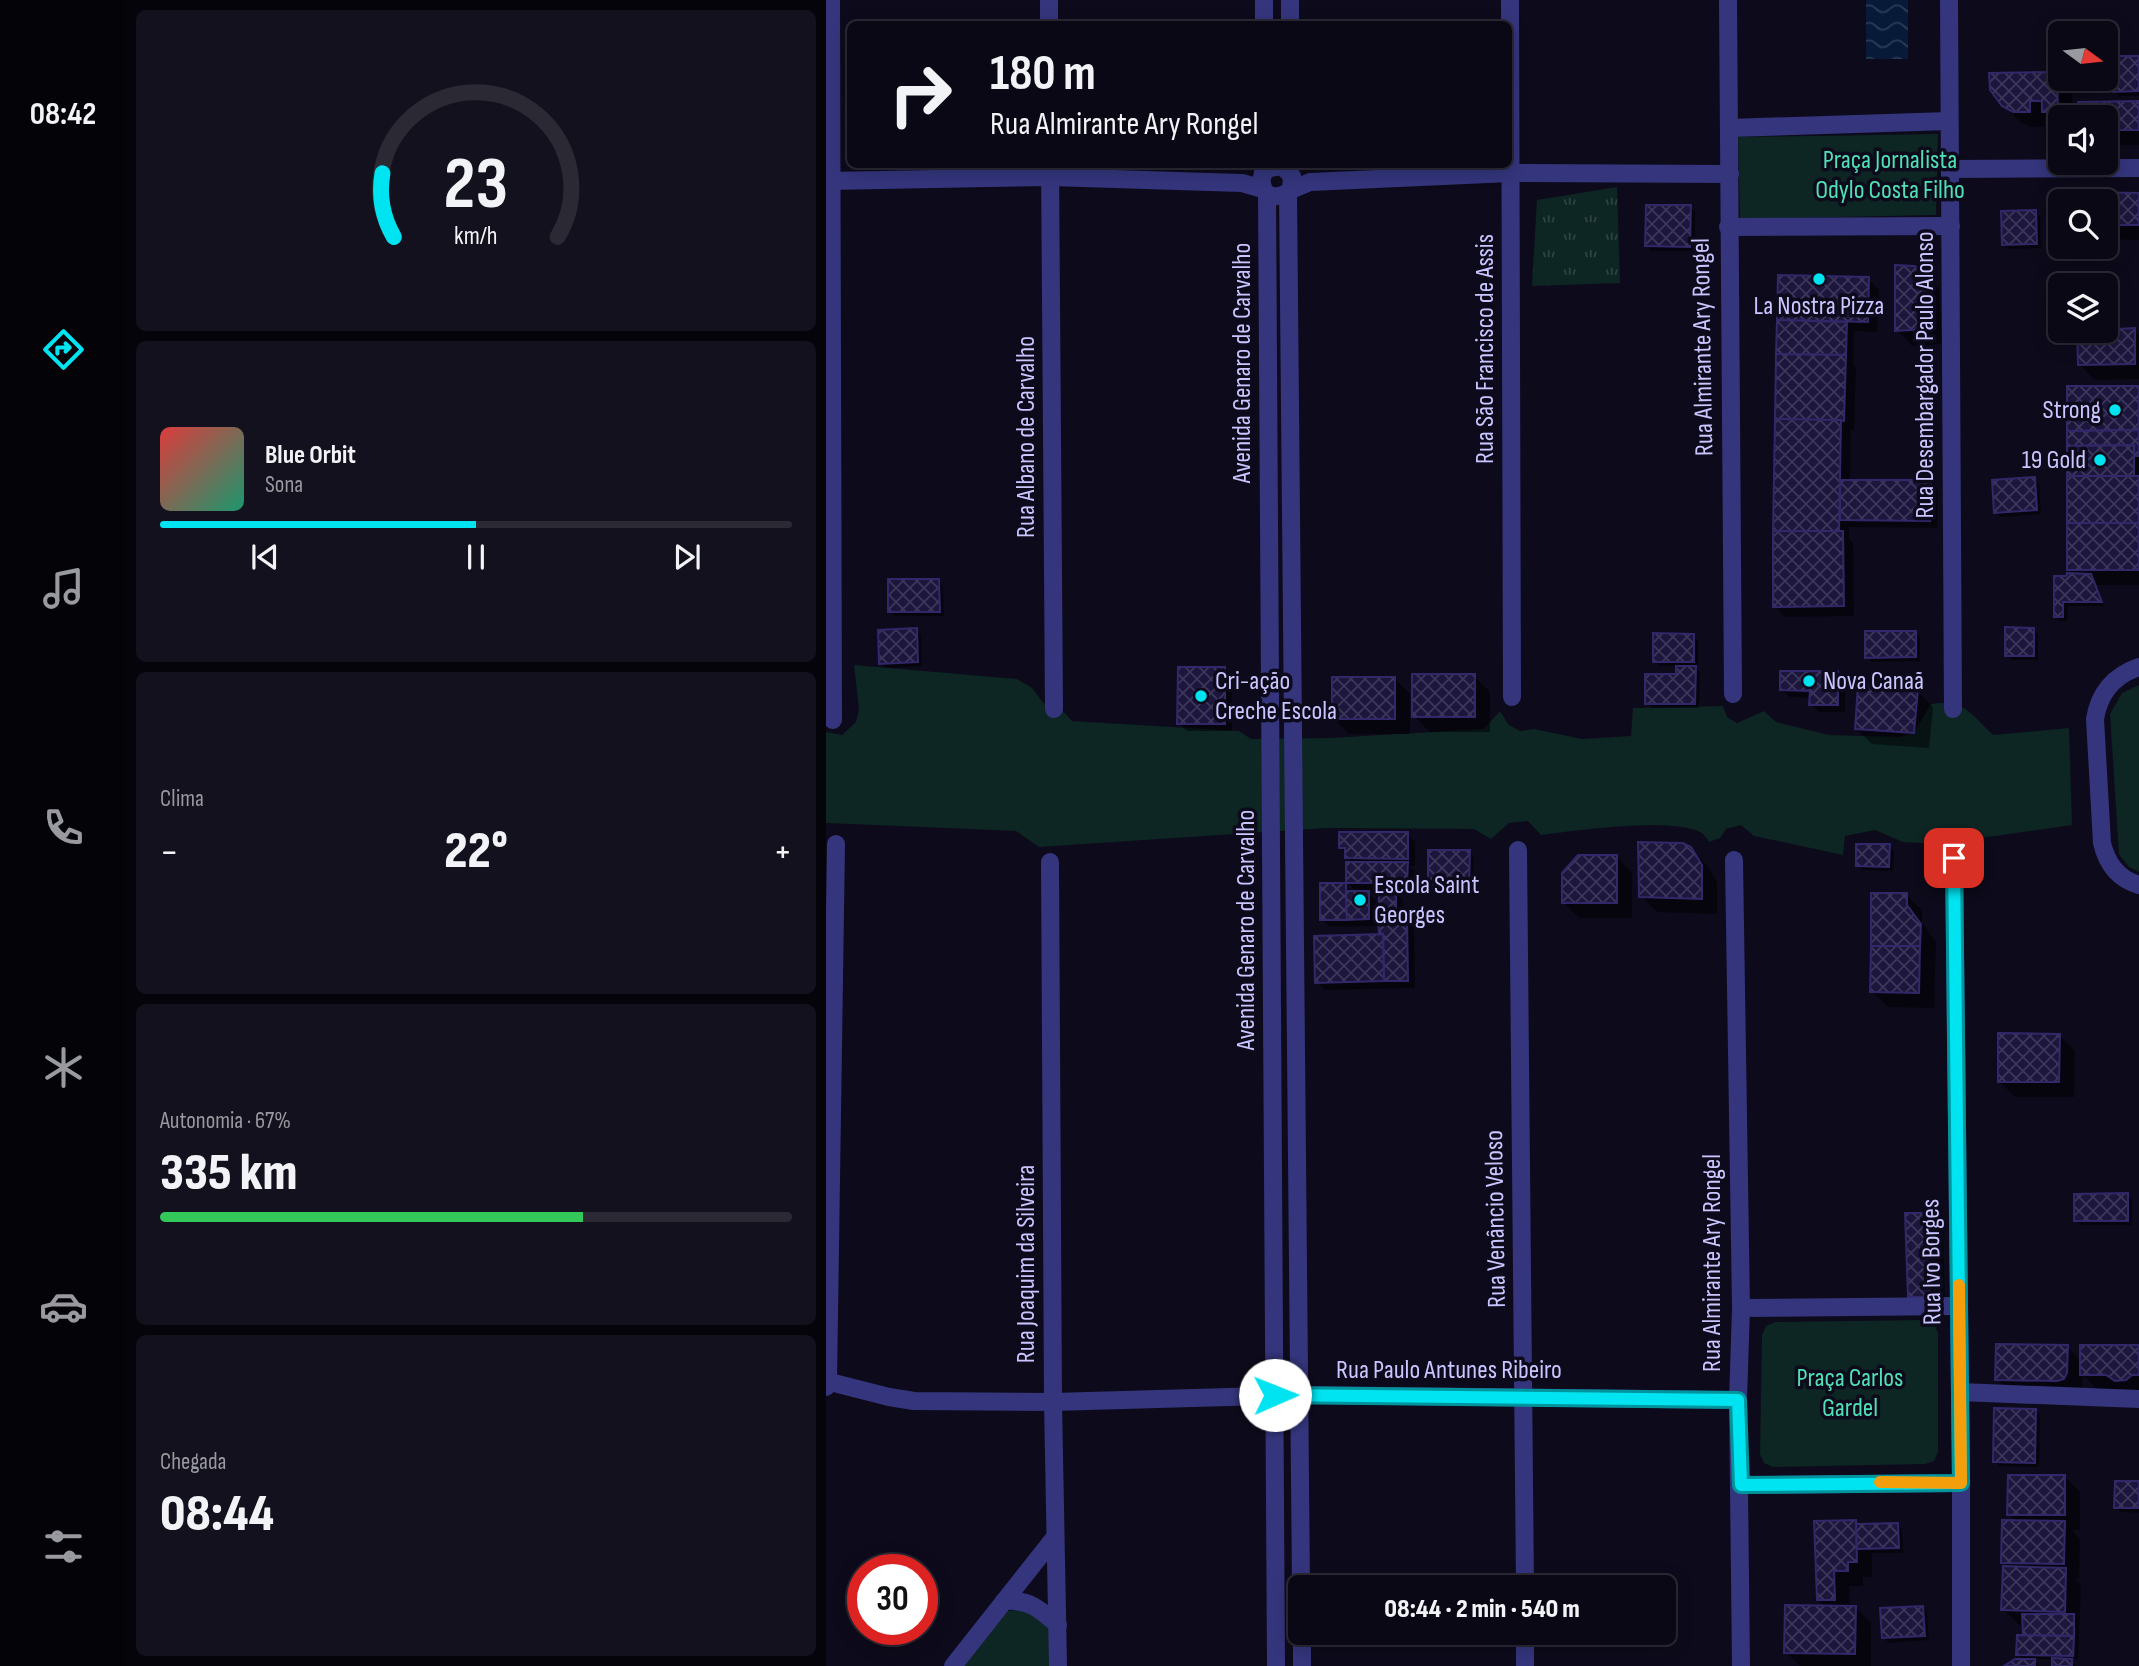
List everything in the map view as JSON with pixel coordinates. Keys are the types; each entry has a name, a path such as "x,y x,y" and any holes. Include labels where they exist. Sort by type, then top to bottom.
{"street":[{"path":"831,0 828,181 833,720"},
{"path":"1049,0 1049,21"},
{"path":"1264,0 1264,21"},
{"path":"1290,0 1290,21"},
{"name":"Rua São Francisco de Assis","path":"1510,0 1510,21"},
{"name":"Rua Almirante Ary Rongel","path":"1728,0 1733,694"},
{"name":"Rua Desembargador Paulo Alonso","path":"1949,0 1953,709"},
{"path":"1728,128 1950,121"},
{"name":"Rua São Francisco de Assis","path":"1510,168 1512,697"},
{"path":"1951,169 2139,169"},
{"path":"828,181 1050,171 1242,183 1264,180 1274,197 1282,197 1289,179 1310,182 1510,173 1730,174"},
{"name":"Rua Albano de Carvalho","path":"1050,171 1054,709"},
{"name":"Avenida Genaro de Carvalho","path":"1289,179 1301,1575"},
{"name":"Avenida Genaro de Carvalho","path":"1264,180 1271,732 1276,1666"},
{"path":"1728,227 1951,226"},
{"path":"2139,667 2120,676 2107,688 2097,708 2095,719 2104,854 2117,874 2139,885"},
{"path":"1271,732 1277,740 1287,741 1294,731"},
{"path":"1271,829 1273,824 1281,820 1292,821 1295,826"},
{"path":"827,1383 836,845"},
{"name":"Rua Venâncio Veloso","path":"1518,850 1525,1575"},
{"name":"Rua Ivo Borges","path":"1954,858 1961,1666"},
{"name":"Rua Almirante Ary Rongel","path":"1734,860 1741,1308 1738,1400 1741,1666"},
{"name":"Rua Joaquim da Silveira","path":"1050,862 1053,1402 1058,1666"},
{"path":"1741,1308 1959,1306"},
{"name":"Rua Paulo Antunes Ribeiro","path":"827,1383 914,1401 1053,1402 1275,1395 1738,1400"},
{"path":"1960,1392 2139,1399"},
{"path":"1741,1485 1961,1483"},
{"path":"953,1666 1055,1537"},
{"path":"1004,1601 1028,1602 1040,1608 1058,1625"},
{"path":"1302,1645 1302,1666"},
{"path":"1525,1645 1525,1666"}],"green space":[{"name":"Praça Jornalista Odylo Costa Filho","path":"1938,134 1936,215 1740,219 1738,137"},
{"path":"1617,187 1620,283 1532,286 1537,200"},
{"path":"854,665 1017,679 1032,688 1045,705 1061,709 1072,721 1239,731 1251,739 1330,738 1484,729 1500,711 1509,725 1520,731 1534,729 1582,739 1631,736 1633,708 1723,706 1727,717 1737,723 1764,711 1776,722 1829,735 1900,737 1914,733 1931,704 1952,704 1966,710 1993,735 2069,728 2072,825 1938,844 1903,842 1875,830 1845,836 1843,855 1754,836 1741,825 1726,829 1720,838 1709,842 1698,831 1666,825 1621,826 1541,835 1528,821 1509,823 1491,839 1474,829 1326,828 1039,847 1016,831 826,823 826,732 842,735 856,722 859,709"},
{"path":"2139,685 2139,872 2129,867 2119,854 2110,714 2122,693"},
{"name":"Praça Carlos Gardel","path":"1925,1320 1934,1324 1938,1333 1938,1452 1934,1461 1925,1464 1773,1467 1764,1463 1760,1454 1762,1335 1766,1326 1775,1322"},
{"path":"1030,1608 1049,1624 1049,1666 962,1666 1008,1611"}],"water":[{"path":"1866,0 1908,0 1908,59 1866,59"}],"building":[{"path":"2118,56 2139,56 2139,91 2113,92 2118,91"},
{"path":"2048,72 2048,91 2057,91 2058,105 2048,105 2048,112 2042,112 2042,101 2030,101 2030,112 2013,112 2002,106 1990,90 1989,73"},
{"path":"2139,101 2139,130 2118,130 2118,105 2078,105 2078,102"},
{"path":"2118,193 2139,193 2139,225 2118,225"},
{"path":"1646,205 1691,205 1690,247 1645,246"},
{"path":"2036,210 2037,244 2002,245 2001,211"},
{"path":"1895,265 1914,266 1924,270 1927,329 1895,331"},
{"path":"1778,275 1869,277 1868,322 1777,320"},
{"path":"1777,320 1847,322 1846,355 1776,354"},
{"path":"2135,328 2135,364 2078,365 2077,343 2118,343 2118,329"},
{"path":"1776,354 1846,355 1844,421 1775,419"},
{"path":"2067,386 2139,386 2139,430 2067,431"},
{"path":"1775,419 1841,420 1839,531 1773,531"},
{"path":"2139,430 2139,456 2134,456 2134,445 2067,446 2067,431"},
{"path":"2134,445 2134,476 2067,476 2067,446"},
{"path":"2067,476 2139,476 2139,523 2067,523"},
{"path":"2035,477 2037,510 1994,513 1992,480"},
{"path":"1840,480 1931,480 1930,521 1840,520"},
{"path":"2067,523 2139,523 2139,570 2067,570"},
{"path":"1773,531 1843,531 1844,606 1773,607"},
{"path":"2067,573 2091,574 2102,602 2063,602 2063,617 2054,617 2054,576 2066,576"},
{"path":"888,579 939,579 940,612 888,612"},
{"path":"2005,627 2034,628 2034,656 2005,656"},
{"path":"917,628 918,662 879,664 878,630"},
{"path":"1865,631 1916,631 1916,657 1865,658"},
{"path":"1653,633 1694,634 1694,662 1653,662"},
{"path":"1676,666 1696,666 1695,704 1645,704 1645,674 1676,674"},
{"name":"Cri-ação Creche Escola","path":"1178,667 1225,667 1225,724 1177,724"},
{"name":"Nova Canaã","path":"1780,671 1838,671 1838,705 1809,705 1810,691 1780,690"},
{"path":"1412,674 1475,674 1475,717 1412,717"},
{"path":"1332,677 1395,677 1395,719 1332,719"},
{"path":"1858,685 1918,689 1914,733 1855,729"},
{"path":"1339,832 1408,832 1408,859 1345,858 1345,848 1339,848"},
{"path":"1638,842 1683,843 1691,847 1702,865 1702,899 1639,897"},
{"path":"1856,844 1890,844 1889,867 1856,866"},
{"path":"1428,850 1470,850 1469,889 1428,889"},
{"path":"1578,855 1617,855 1617,903 1562,903 1562,873"},
{"path":"1346,862 1408,862 1407,883 1346,883"},
{"path":"1320,883 1346,883 1347,920 1320,920"},
{"path":"1379,890 1396,890 1396,913 1379,913"},
{"path":"1346,891 1369,891 1369,919 1347,920"},
{"path":"1871,893 1907,893 1907,905 1921,924 1920,946 1871,946"},
{"path":"1407,917 1408,981 1384,981 1383,934 1379,934 1378,918"},
{"path":"1383,934 1384,981 1315,983 1314,936"},
{"path":"1871,946 1920,946 1919,993 1870,992"},
{"path":"1998,1033 2060,1034 2059,1082 1998,1082"},
{"path":"2128,1193 2128,1221 2074,1221 2074,1194"},
{"path":"1905,1213 1928,1213 1930,1297 1908,1297"},
{"path":"1996,1344 2068,1345 2067,1373 2064,1379 2057,1381 1995,1380"},
{"path":"2080,1345 2139,1345 2139,1375 2115,1381 2106,1375 2080,1375"},
{"path":"1994,1408 2036,1409 2035,1463 1993,1462"},
{"path":"2008,1475 2065,1475 2065,1515 2007,1515"},
{"path":"2115,1481 2139,1481 2139,1508 2114,1508"},
{"path":"1856,1520 1857,1562 1848,1562 1848,1571 1834,1571 1835,1600 1817,1600 1814,1521"},
{"path":"2002,1520 2065,1521 2064,1564 2001,1563"},
{"path":"1898,1523 1899,1548 1857,1549 1856,1524"},
{"path":"2003,1566 2066,1568 2065,1612 2001,1610"},
{"path":"1785,1605 1856,1606 1855,1654 1784,1653"},
{"path":"1923,1606 1925,1636 1882,1638 1880,1608"},
{"path":"2022,1614 2074,1614 2074,1636 2023,1635"},
{"path":"2017,1635 2074,1636 2073,1656 2016,1655"},
{"path":"2052,1658 2072,1659 2072,1666 2052,1666"},
{"path":"2015,1659 2035,1659 2035,1666 2004,1666"}],"slow traffic":[{"path":"1880,1482 1961,1483 1959,1285"}],"place":[{"name":"La Nostra Pizza","path":"1819,279"},
{"name":"Strong","path":"2115,410"},
{"name":"19 Gold","path":"2100,460"},
{"name":"Nova Canaã","path":"1809,681"},
{"name":"Cri-ação Creche Escola","path":"1201,696"},
{"name":"Escola Saint Georges","path":"1360,900"}],"route":[{"path":"1275,1395 1738,1400 1741,1485 1961,1483 1954,858"}]}
